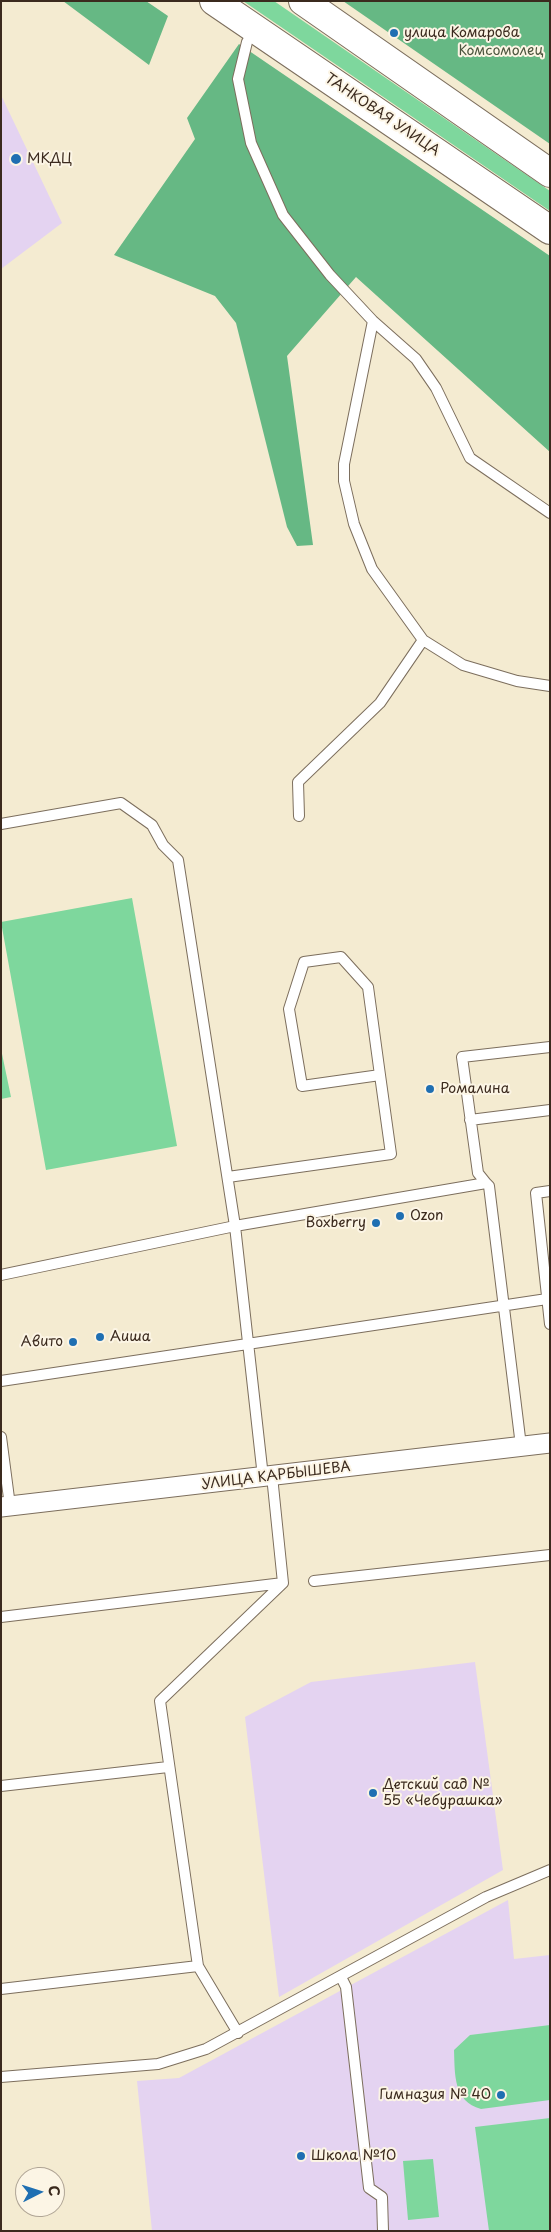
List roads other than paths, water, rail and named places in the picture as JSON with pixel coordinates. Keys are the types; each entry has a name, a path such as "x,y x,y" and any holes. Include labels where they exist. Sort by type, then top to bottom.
{"main road":[{"name":"ТАНКОВАЯ УЛИЦА","path":"214,1 550,230"},
{"path":"303,1 550,173"}],"street":[{"name":"УЛИЦА КАРБЫШЕВА","path":"6,1507 550,1443"}],"lane":[{"path":"255,29 247,42 238,79 251,143 283,215 330,275 373,321 416,359 436,388 470,458 550,513"},
{"path":"373,321 344,464 344,481 354,524 372,569 423,640 463,665 517,681 550,686"},
{"path":"299,816 298,782 380,703 423,640"},
{"path":"1,824 121,803 152,826 163,845 178,860 228,1177 248,1342 283,1583"},
{"path":"228,1177 391,1154 368,987 341,957 304,962 288,1009 302,1086 380,1075"},
{"path":"521,1446 489,1186 478,1173 462,1057 550,1047"},
{"path":"470,1120 550,1110"},
{"path":"1,1275 235,1226 486,1184"},
{"path":"550,1191 536,1193 547,1275 550,1324"},
{"path":"1,1381 248,1342 547,1299"},
{"path":"1,1437 6,1507"},
{"path":"314,1581 550,1555"},
{"path":"1,1617 283,1583"},
{"path":"238,2033 198,1966 168,1767 160,1700 283,1583"},
{"path":"1,1786 168,1767"},
{"path":"1,2077 158,2064 206,2049 486,1897 550,1870"},
{"path":"1,1989 198,1966"},
{"path":"341,1977 346,1987 369,2188 382,2197 383,2231"}],"place":[{"name":"улица Комарова","path":"394,33"},
{"name":"МКДЦ","path":"16,159"},
{"name":"Ромалина","path":"430,1089"},
{"name":"Ozon","path":"400,1216"},
{"name":"Boxberry","path":"376,1223"},
{"name":"Аиша","path":"100,1337"},
{"name":"Авито","path":"73,1342"},
{"name":"Детский сад № 55 «Чебурашка»","path":"373,1793"},
{"name":"Гимназия № 40","path":"501,2095"},
{"name":"Школа №10","path":"301,2156"}],"park label":[{"name":"Комсомолец","path":"501,51"}]}
